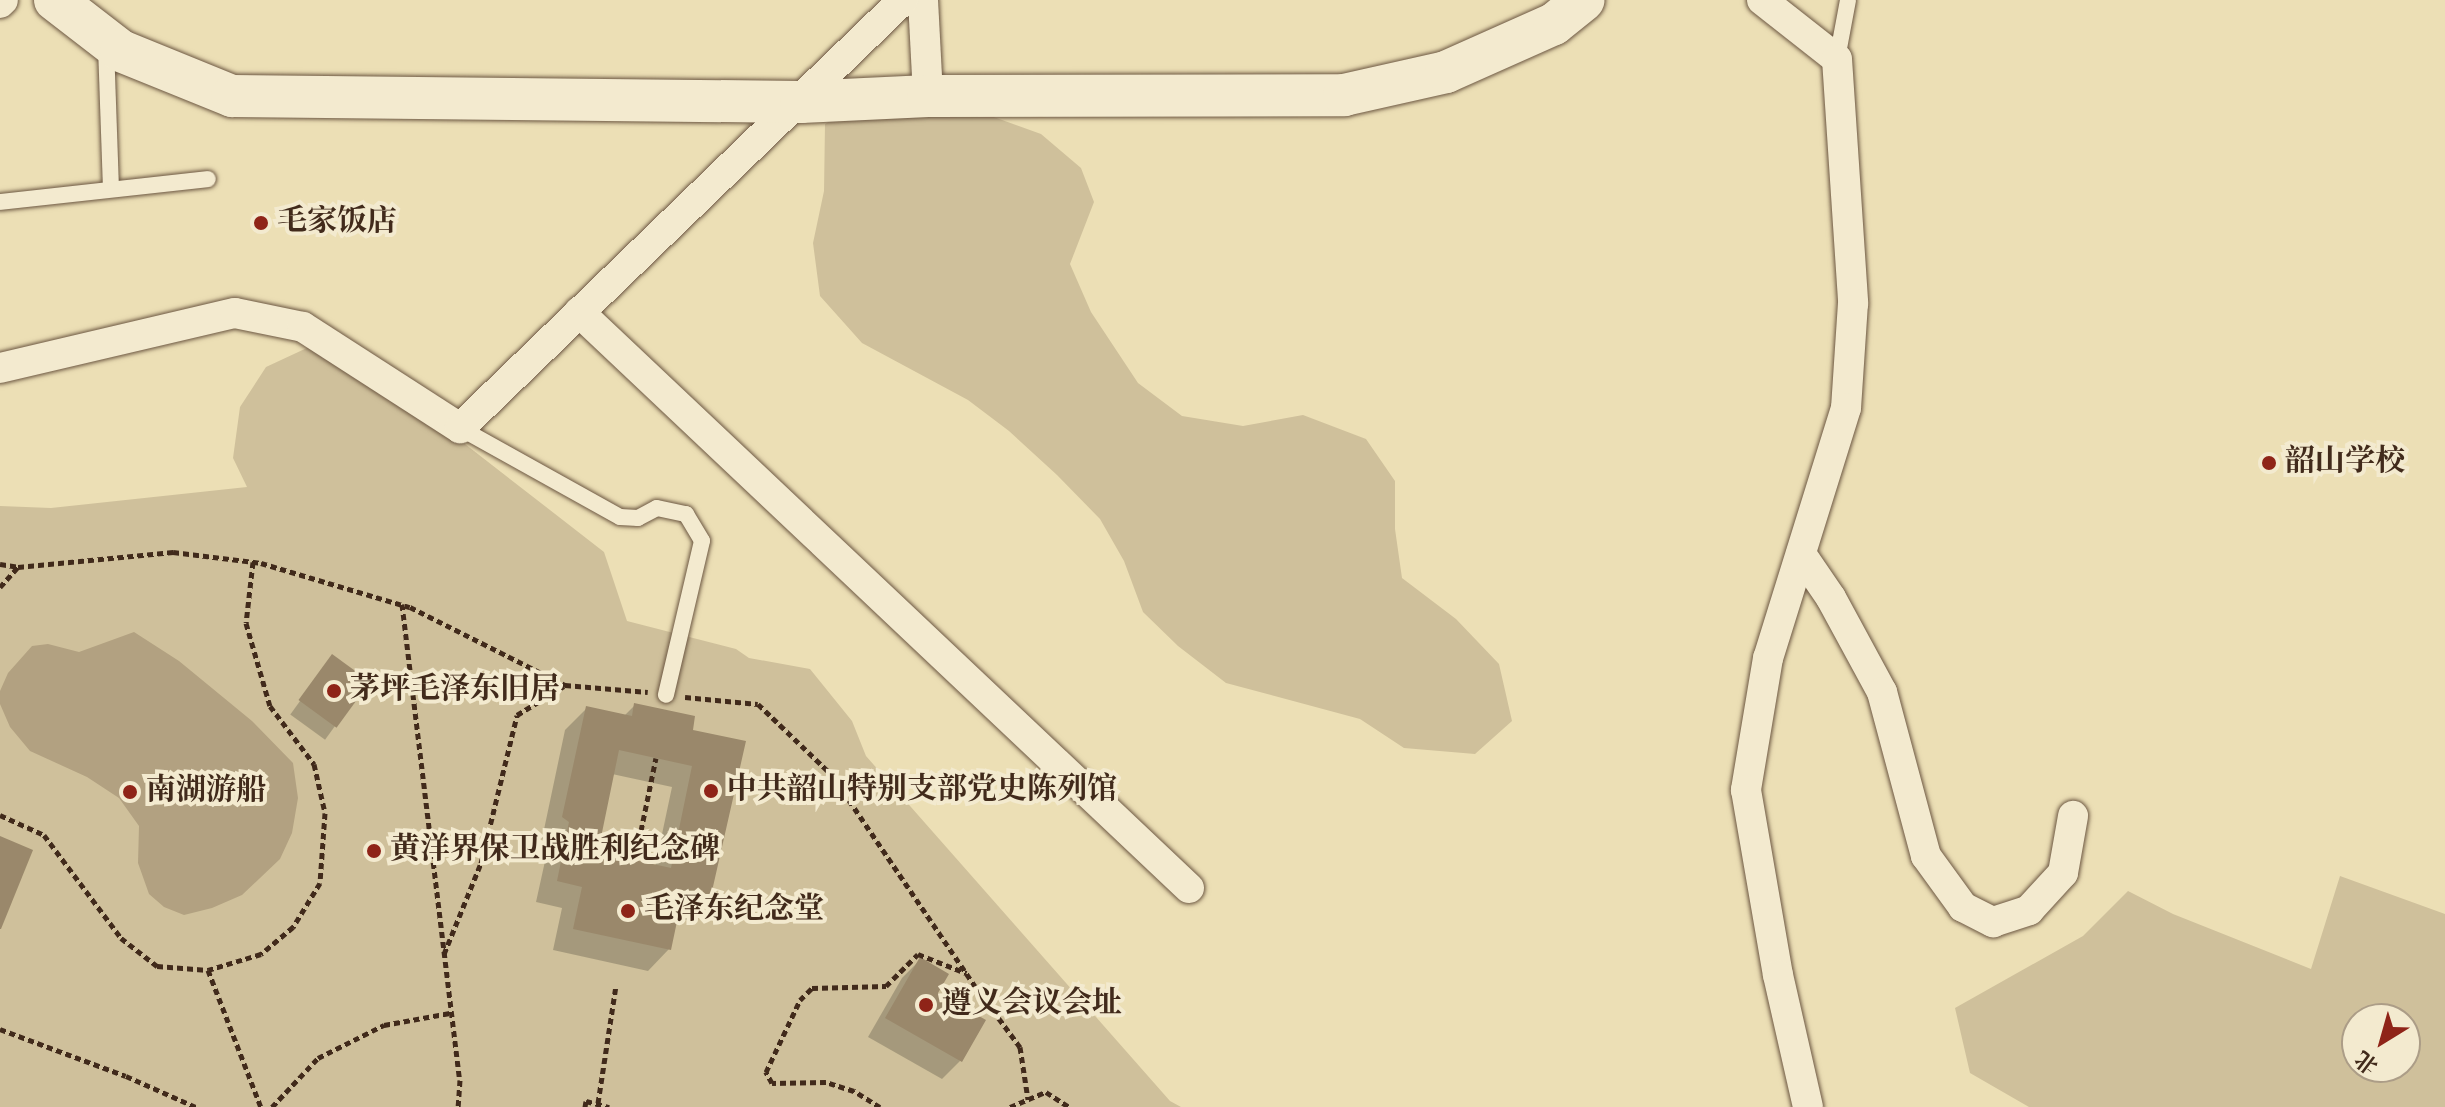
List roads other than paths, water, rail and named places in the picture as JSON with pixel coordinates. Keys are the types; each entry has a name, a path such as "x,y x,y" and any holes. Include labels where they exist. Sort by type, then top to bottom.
{"main road":[{"path":"55,0 121,51 232,96 801,102 928,96 1344,95 1446,72 1554,24 1584,0"}],"street":[{"path":"0,368 235,313 303,327 460,428 801,102 903,0"},
{"path":"923,0 928,96"},
{"path":"1762,0 1837,59 1853,303 1846,408 1768,658 1746,790 1778,975 1808,1107"},
{"path":"579,312 1189,888"},
{"path":"1801,554 1831,598 1882,692 1926,856 1963,907 1993,922 2029,910 2063,873 2073,816"}],"lane":[{"path":"1837,59 1848,0"},
{"path":"106,39 111,189"},
{"path":"0,202 208,179"},
{"path":"460,428 620,517 638,518 657,508 686,514 702,541 666,695"}],"place":[{"name":"毛家饭店","path":"261,223"},
{"name":"韶山学校","path":"2269,463"},
{"name":"茅坪毛泽东旧居","path":"334,691"},
{"name":"中共韶山特别支部党史陈列馆","path":"711,791"},
{"name":"南湖游船","path":"130,792"},
{"name":"黄洋界保卫战胜利纪念碑","path":"374,851"},
{"name":"毛泽东纪念堂","path":"628,911"},
{"name":"遵义会议会址","path":"926,1005"}]}
